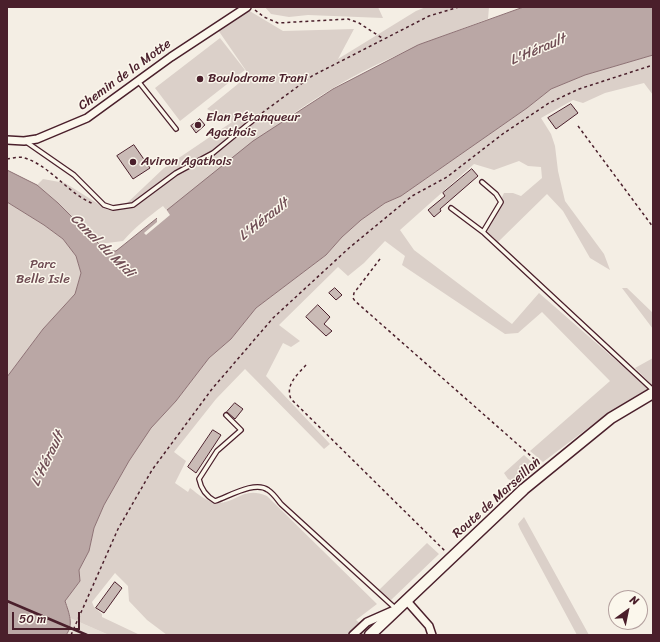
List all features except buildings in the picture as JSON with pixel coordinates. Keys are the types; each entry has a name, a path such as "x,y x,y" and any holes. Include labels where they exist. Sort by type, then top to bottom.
{"main road":[{"name":"Route de Marseillan","path":"370,635 524,489 611,418 653,393"}],"street":[{"name":"Chemin de la Motte","path":"7,140 24,141 46,136 87,118 137,80 223,21 247,7"},
{"path":"406,600 429,626 432,635"},
{"path":"353,635 367,622 396,609"}],"lane":[{"path":"137,80 176,129"},
{"path":"24,141 74,175 104,205 114,208 133,205 176,173 213,153 257,117"},
{"path":"482,182 496,194 501,202 483,232"},
{"path":"451,208 483,232 653,390"},
{"path":"226,415 241,430 217,451 199,479 200,486 208,497 215,501 245,489 257,487 267,488 281,504 396,609"}],"path":[{"path":"252,7 264,17 278,23 348,19 359,23 382,38"},
{"path":"257,117 312,76 382,38 429,16 459,7"},
{"path":"71,635 118,529 152,470 212,389 273,318 349,248 412,196 446,177 504,133 548,103 579,89 653,65"},
{"path":"578,126 653,227"},
{"path":"7,158 24,157 38,164 80,197 94,204 104,205"},
{"path":"380,259 354,293 353,298 355,302 547,470"},
{"path":"306,365 289,386 288,393 291,399 451,557"}],"shaded area":[{"path":"70,618 109,635 66,635 69,631"}],"green space":[{"path":"265,7 378,7 383,18 308,15 289,17 271,14"},
{"path":"426,7 489,7 488,19 393,57 362,72 310,102 261,137 167,211 163,206 142,222 123,241 99,244 58,203 37,185 43,179 65,183 108,210 125,205 164,168 232,122 207,109 249,75 218,30 248,10 283,31 354,29 338,59 416,11"},
{"name":"Boulodrome Trani","path":"220,38 245,70 180,121 155,88"},
{"path":"653,55 653,95 644,83 605,93 583,103 573,100 541,118 551,134 555,146 558,171 565,201 604,254 610,270 590,258 563,211 547,194 498,242 483,227 495,212 504,193 513,193 521,196 542,178 541,167 528,166 519,161 494,170 474,164 400,230 414,250 512,324 539,293 650,390 596,422 543,462 530,451 610,381 542,312 518,333 505,334 402,265 405,256 385,241 364,263 348,276 338,267 279,325 300,341 291,347 283,343 266,376 330,444 324,449 245,369 216,399 174,452 186,461 175,483 188,492 190,488 214,503 225,502 252,493 259,493 267,496 377,604 356,620 369,631 365,635 167,635 147,620 129,601 128,586 115,573 92,602 94,607 102,614 102,617 140,635 109,635 70,618 65,601 80,581 79,570 89,551 94,528 104,505 129,461 151,428 176,401 209,358 231,339 256,308 326,255 342,237 361,220 385,203 401,196 527,108 551,89 585,75"},
{"name":"Parc Belle Isle","path":"7,202 44,225 63,239 76,256 81,273 75,294 43,329 7,377"},
{"path":"622,288 627,288 653,313 653,329"},
{"path":"653,358 653,385 652,385 635,368"},
{"path":"524,455 537,467 519,484 508,479 504,473"},
{"path":"524,517 589,635 577,635 520,529 518,524"},
{"path":"427,543 439,554 391,600 379,590"}],"water":[{"name":"L'Hérault","path":"524,7 653,7 653,55 585,75 551,89 527,108 401,196 385,203 361,220 342,237 326,255 256,308 231,339 209,358 176,401 151,428 129,461 104,505 94,528 89,551 79,570 80,581 65,601 70,623 70,627 66,635 7,635 7,377 43,329 75,294 81,273 76,256 63,239 44,225 7,202 7,170 37,185 58,203 102,247 107,251 116,251 253,141 333,89 418,45"}],"pier":[{"path":"166,209 170,215 146,235 144,233 157,222 157,217"}],"railway":[{"path":"7,601 87,635"}],"place":[{"name":"Boulodrome Trani","path":"200,79"},
{"name":"Elan Pétanqueur Agathois","path":"198,125"},
{"name":"Aviron Agathois","path":"133,162"}],"water label":[{"name":"Canal du Midi","path":"102,246"}]}
